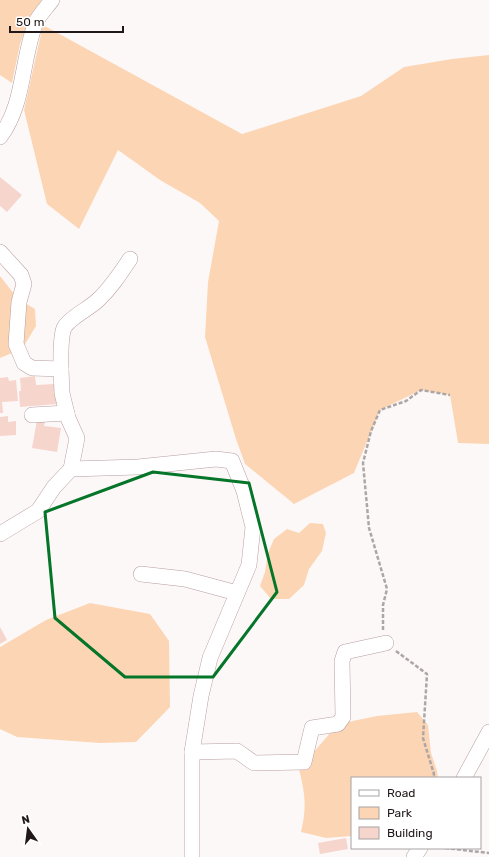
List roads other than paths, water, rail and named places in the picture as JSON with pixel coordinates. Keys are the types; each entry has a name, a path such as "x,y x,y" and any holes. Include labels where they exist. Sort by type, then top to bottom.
{"street":[{"path":"0,137 19,96 27,51 36,21 52,0"},
{"path":"0,252 21,275 24,284 20,302 16,344 24,363 32,368 61,369"},
{"path":"0,534 38,511 54,488 71,469 76,438 62,394 61,349 64,328 79,314 97,301 116,281 130,259"},
{"path":"32,415 67,413"},
{"path":"71,469 138,467 216,459 232,461 244,491 253,526 249,565 210,658 201,696 192,752 192,857"},
{"path":"141,574 185,579 237,594"},
{"path":"192,752 237,751 254,763 304,762 312,728 338,724 343,718 342,661 344,652 386,643"},
{"path":"465,777 489,732"}]}
